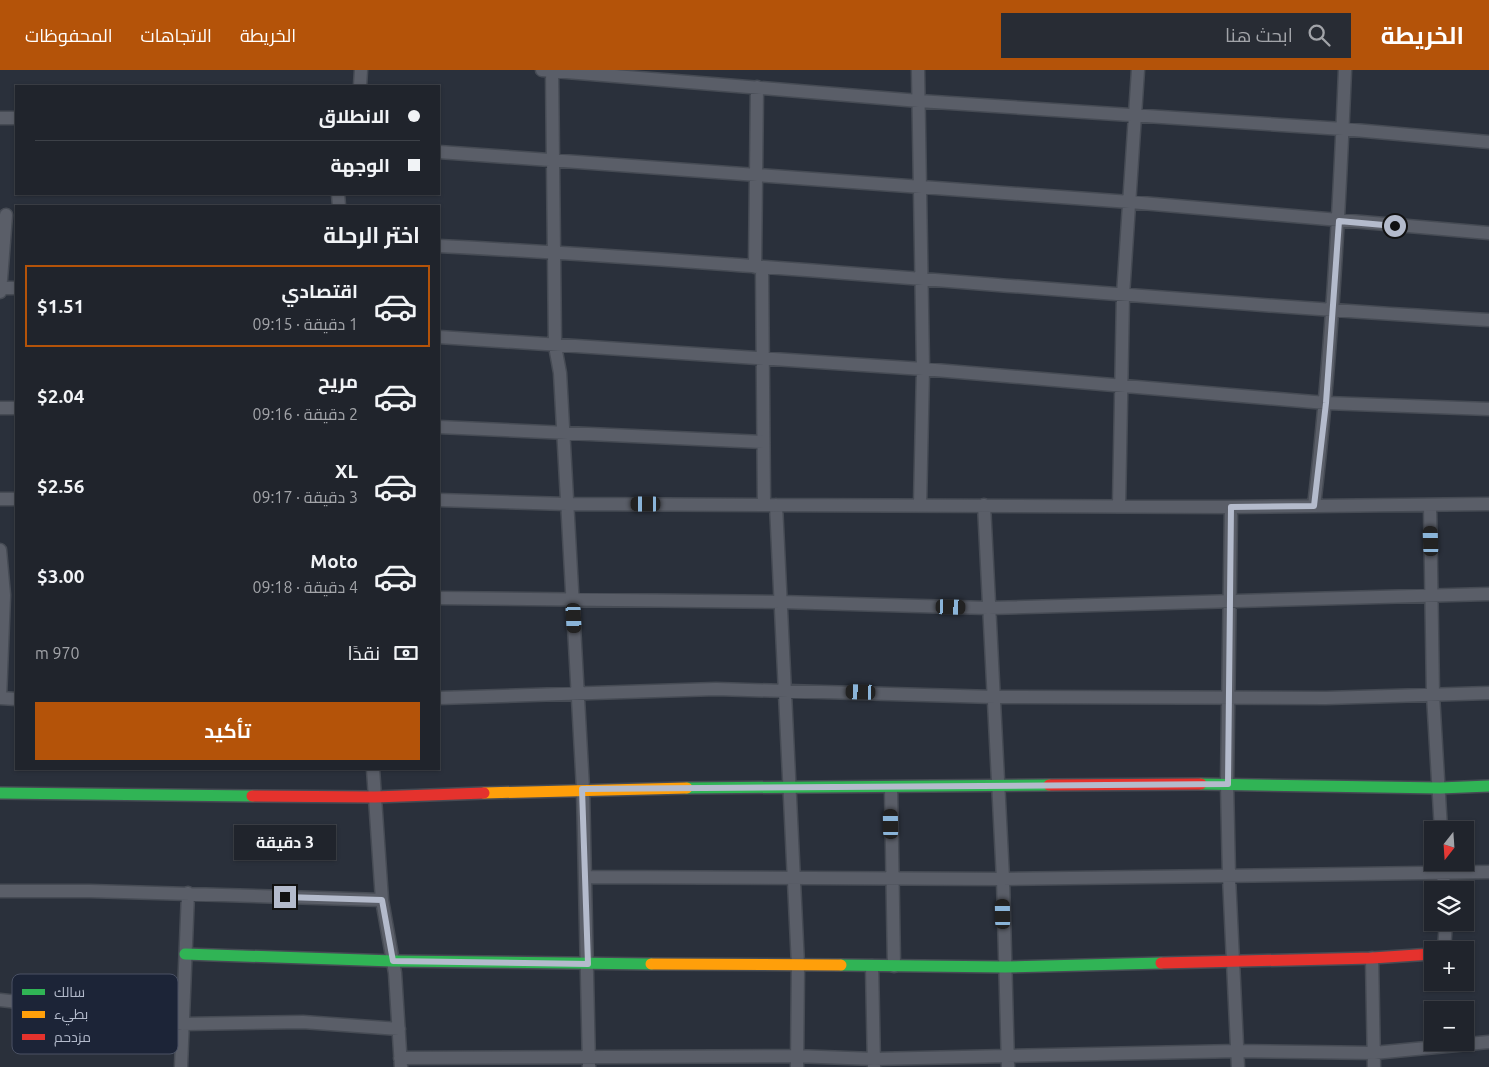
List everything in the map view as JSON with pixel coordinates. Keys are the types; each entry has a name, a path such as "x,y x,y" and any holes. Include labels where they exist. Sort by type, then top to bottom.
{"street":[{"path":"360,85 361,70"},
{"path":"589,1061 586,877 560,373 555,346 552,161 548,70 918,100 1343,129 1489,142"},
{"path":"918,70 923,369 920,505"},
{"path":"1119,506 1123,295 1138,70"},
{"path":"1314,506 1326,403 1333,311 1339,221 1345,70"},
{"path":"757,87 755,176 763,358 763,442 781,602 786,690 798,966 796,1061"},
{"path":"0,118 15,118"},
{"path":"440,152 1130,202 1489,233"},
{"path":"0,292 7,215"},
{"path":"440,246 554,252 921,278 1333,311 1489,320"},
{"path":"0,288 15,288"},
{"path":"440,337 923,369 1326,403 1489,409"},
{"path":"0,408 15,408"},
{"path":"440,427 763,442"},
{"path":"0,498 15,498"},
{"path":"440,500 567,504 1231,507 1489,504"},
{"path":"984,505 1002,879 1008,1062"},
{"path":"1430,505 1433,695 1441,821"},
{"path":"1231,507 1228,784 1229,877 1238,1067"},
{"path":"0,550 7,595 0,698 15,699"},
{"path":"440,598 781,602 988,608 1489,594"},
{"path":"440,698 577,692 786,690 994,697 1326,698 1489,693"},
{"path":"373,770 382,900 393,961 401,1062 1008,1062 1237,1051 1374,1053 1489,1042"},
{"path":"0,793 374,797 582,789 791,786 890,788 1228,784 1440,788 1489,786"},
{"path":"890,788 894,966"},
{"path":"586,877 892,879 1229,877 1424,869"},
{"path":"1474,871 1489,872"},
{"path":"0,891 188,893 382,900"},
{"path":"181,1067 188,893"},
{"path":"185,954 393,961 1005,967 1372,958 1424,955"},
{"path":"1372,958 1374,1067"},
{"path":"872,966 874,1063"},
{"path":"178,1023 304,1022 399,1029"}],"traffic: fast":[{"path":"1201,784 1440,788 1489,786"},
{"path":"687,788 1049,785"},
{"path":"0,793 252,796"},
{"path":"185,954 393,961 651,964"},
{"path":"841,965 1005,967 1161,963"}],"traffic: slow":[{"path":"484,793 687,788"},
{"path":"651,964 841,965"}],"traffic: jam":[{"path":"1049,785 1201,784"},
{"path":"252,796 375,797 484,793"},
{"path":"1161,963 1372,958 1424,955"}],"route":[{"path":"285,897 382,900 393,961 588,964 582,789 1228,784 1231,507 1314,506 1326,403 1339,221 1395,226"}]}
